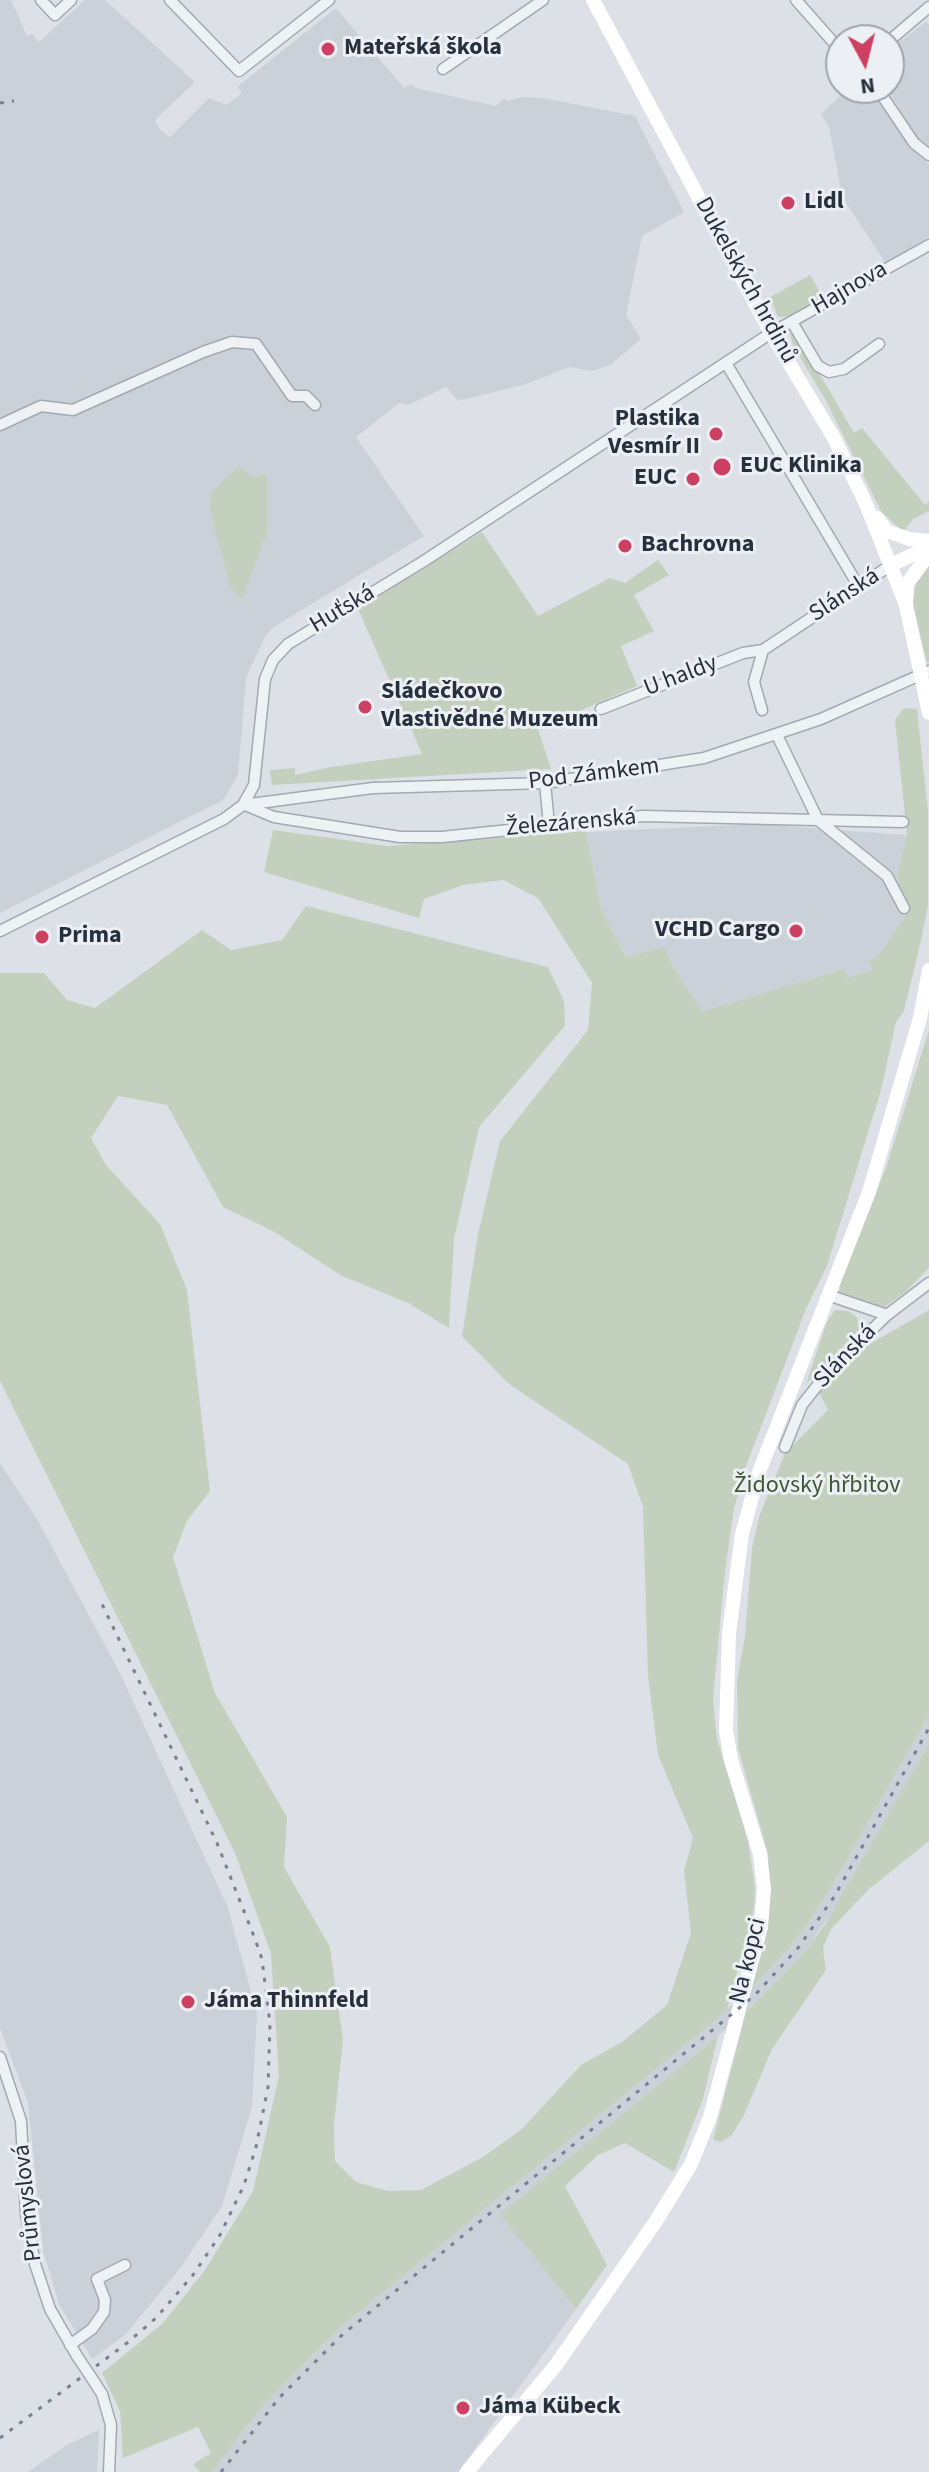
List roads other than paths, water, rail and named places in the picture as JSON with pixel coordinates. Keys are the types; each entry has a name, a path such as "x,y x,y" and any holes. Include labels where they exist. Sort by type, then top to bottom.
{"main road":[{"name":"Dukelských hrdinů","path":"593,0 771,333 834,438 891,565"},
{"path":"867,507 887,531 909,539 929,541"},
{"path":"891,565 929,547"},
{"path":"906,605 907,584 929,554"},
{"name":"Slánská","path":"891,565 906,605 929,713"},
{"path":"828,1295 869,1192 920,1018 929,970"},
{"name":"Na kopci","path":"467,2472 556,2365 656,2221 691,2164 710,2117 761,1927 764,1889 760,1854 731,1760 726,1730 729,1633 742,1534 759,1472 828,1295"}],"street":[{"path":"41,0 55,15 71,0"},
{"path":"170,0 239,71 329,0"},
{"path":"443,69 543,0"},
{"path":"796,0 825,33"},
{"path":"905,28 928,10"},
{"path":"888,104 914,143 929,155"},
{"name":"Hajnova","path":"771,333 929,245"},
{"path":"792,322 818,366 829,372 844,369 879,344"},
{"name":"Huťská","path":"243,805 254,785 265,679 273,660 288,644 424,561 771,333"},
{"path":"0,425 41,406 73,410 232,342 256,344 292,396 306,396 315,405"},
{"path":"726,363 859,587"},
{"name":"Slánská","path":"763,650 891,565"},
{"path":"762,710 754,682 763,650"},
{"name":"U haldy","path":"601,709 743,653 763,650"},
{"name":"Pod Zámkem","path":"243,805 373,788 545,783 704,758 777,735 868,700 929,671"},
{"path":"777,735 818,820 887,876 904,908"},
{"path":"545,783 549,825"},
{"path":"0,931 224,819 243,805"},
{"name":"Železárenská","path":"243,805 274,817 400,837 643,816 903,822"},
{"name":"Slánská","path":"785,1447 802,1405 828,1372 887,1315 929,1283"},
{"path":"828,1295 887,1315"},
{"name":"Průmyslová","path":"0,2057 21,2121 26,2214 35,2264 50,2309 102,2394 111,2425 109,2472"},
{"path":"70,2345 92,2329 104,2312 105,2300 97,2279 125,2265"}],"railway":[{"path":"0,103 14,101"},
{"path":"0,2438 127,2343 156,2318 193,2275 220,2235 244,2185 256,2147 268,2087 270,2024 262,1959 217,1843 100,1600"},
{"path":"221,2472 279,2398 341,2336 755,1995 798,1948 834,1897 929,1728"}],"place":[{"name":"Mateřská škola","path":"328,49"},
{"name":"Lidl","path":"788,203"},
{"name":"Plastika Vesmír II","path":"716,434"},
{"name":"EUC Klinika","path":"722,467"},
{"name":"EUC","path":"693,479"},
{"name":"Bachrovna","path":"625,546"},
{"name":"Sládečkovo Vlastivědné Muzeum","path":"365,707"},
{"name":"VCHD Cargo","path":"796,931"},
{"name":"Prima","path":"42,937"},
{"name":"Jáma Thinnfeld","path":"188,2002"},
{"name":"Jáma Kübeck","path":"463,2408"}],"park label":[{"name":"Židovský hřbitov","path":"817,1487"}]}
